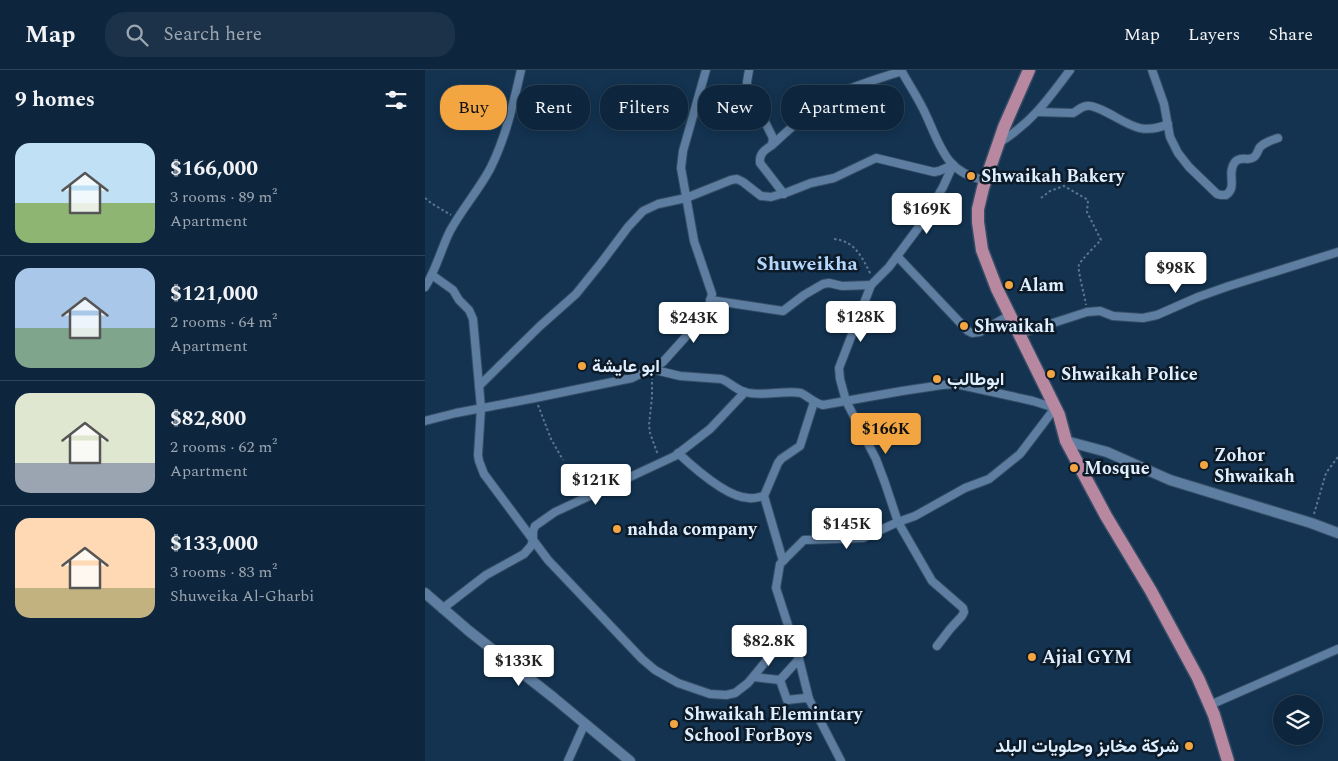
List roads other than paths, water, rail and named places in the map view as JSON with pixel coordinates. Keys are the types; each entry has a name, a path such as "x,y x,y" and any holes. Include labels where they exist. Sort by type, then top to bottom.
{"main road":[{"path":"1029,70 1011,110 985,180 978,209 979,235 983,255 997,289 1059,415 1066,441 1106,516 1151,591 1198,678 1215,715 1229,761"}],"street":[{"path":"425,287 432,275 445,242 458,218 481,185 497,154 509,120 521,70"},
{"path":"425,421 456,413 632,378 663,362 699,322 708,309 712,294 694,241 681,168 683,151 706,70"},
{"path":"749,70 747,86 773,138 772,145"},
{"path":"998,144 1023,126 1037,112 1070,70"},
{"path":"1152,70 1162,99 1173,145 1183,160 1217,194 1228,194 1231,191 1231,173 1235,162 1241,158 1253,158 1263,145 1278,138"},
{"path":"784,194 761,163 759,158 762,153 827,100 851,88 902,71 943,152 953,165 965,174 985,180"},
{"path":"1037,112 1073,113 1084,106 1090,106 1110,114 1134,128 1155,129 1168,124"},
{"path":"479,386 539,326 576,294 628,227 643,211 658,204 686,198 737,179 761,196 771,197 784,194 811,182 834,178 876,158 933,172 953,165"},
{"path":"937,646 962,616 963,608 932,581 898,522 876,460 845,401 839,368 873,284 919,228 934,204 953,165"},
{"path":"1019,334 1087,312 1100,311 1113,316 1143,318 1229,286 1338,252"},
{"path":"897,256 968,331 972,333 980,332 1010,316"},
{"path":"432,275 453,290 471,314 481,408 478,450 479,461 484,474 548,560 642,659 663,676 678,684 718,695 735,693 749,684 790,632"},
{"path":"710,300 783,311 804,295 823,284 829,283 842,286 873,284"},
{"path":"651,369 680,376 721,379 739,390 750,393 797,392 806,395 818,404 829,405 910,390 956,384 1055,408 1020,454 989,479 965,488 915,516 863,538 804,540 780,564 776,588 799,660 809,699 841,761"},
{"path":"443,609 486,575 524,554 531,546 535,526 555,512 678,454 710,429 745,392"},
{"path":"783,561 765,496 781,459 800,446 814,402"},
{"path":"1066,441 1107,452 1169,480 1338,533"},
{"path":"678,454 696,469 735,495 749,499 765,496"},
{"path":"425,593 630,761"},
{"path":"1210,705 1338,649"},
{"path":"780,680 799,660"},
{"path":"753,677 780,680"},
{"path":"780,680 787,700 809,699"},
{"path":"568,761 585,723"}],"place":[{"name":"Shwaikah Bakery","path":"971,176"},
{"name":"Alam","path":"1009,285"},
{"name":"Shwaikah","path":"964,326"},
{"name":"ابو عايشة","path":"582,366"},
{"name":"Shwaikah Police","path":"1051,374"},
{"name":"ابوطالب","path":"937,379"},
{"name":"Zohor Shwaikah","path":"1204,465"},
{"name":"Mosque","path":"1074,468"},
{"name":"nahda company","path":"617,529"},
{"name":"Ajial GYM","path":"1032,657"},
{"name":"Shwaikah Elemintary School ForBoys","path":"674,724"},
{"name":"شركة مخابز وحلويات البلد","path":"1189,746"}],"district":[{"name":"Shuweikha","path":"807,264"}]}
